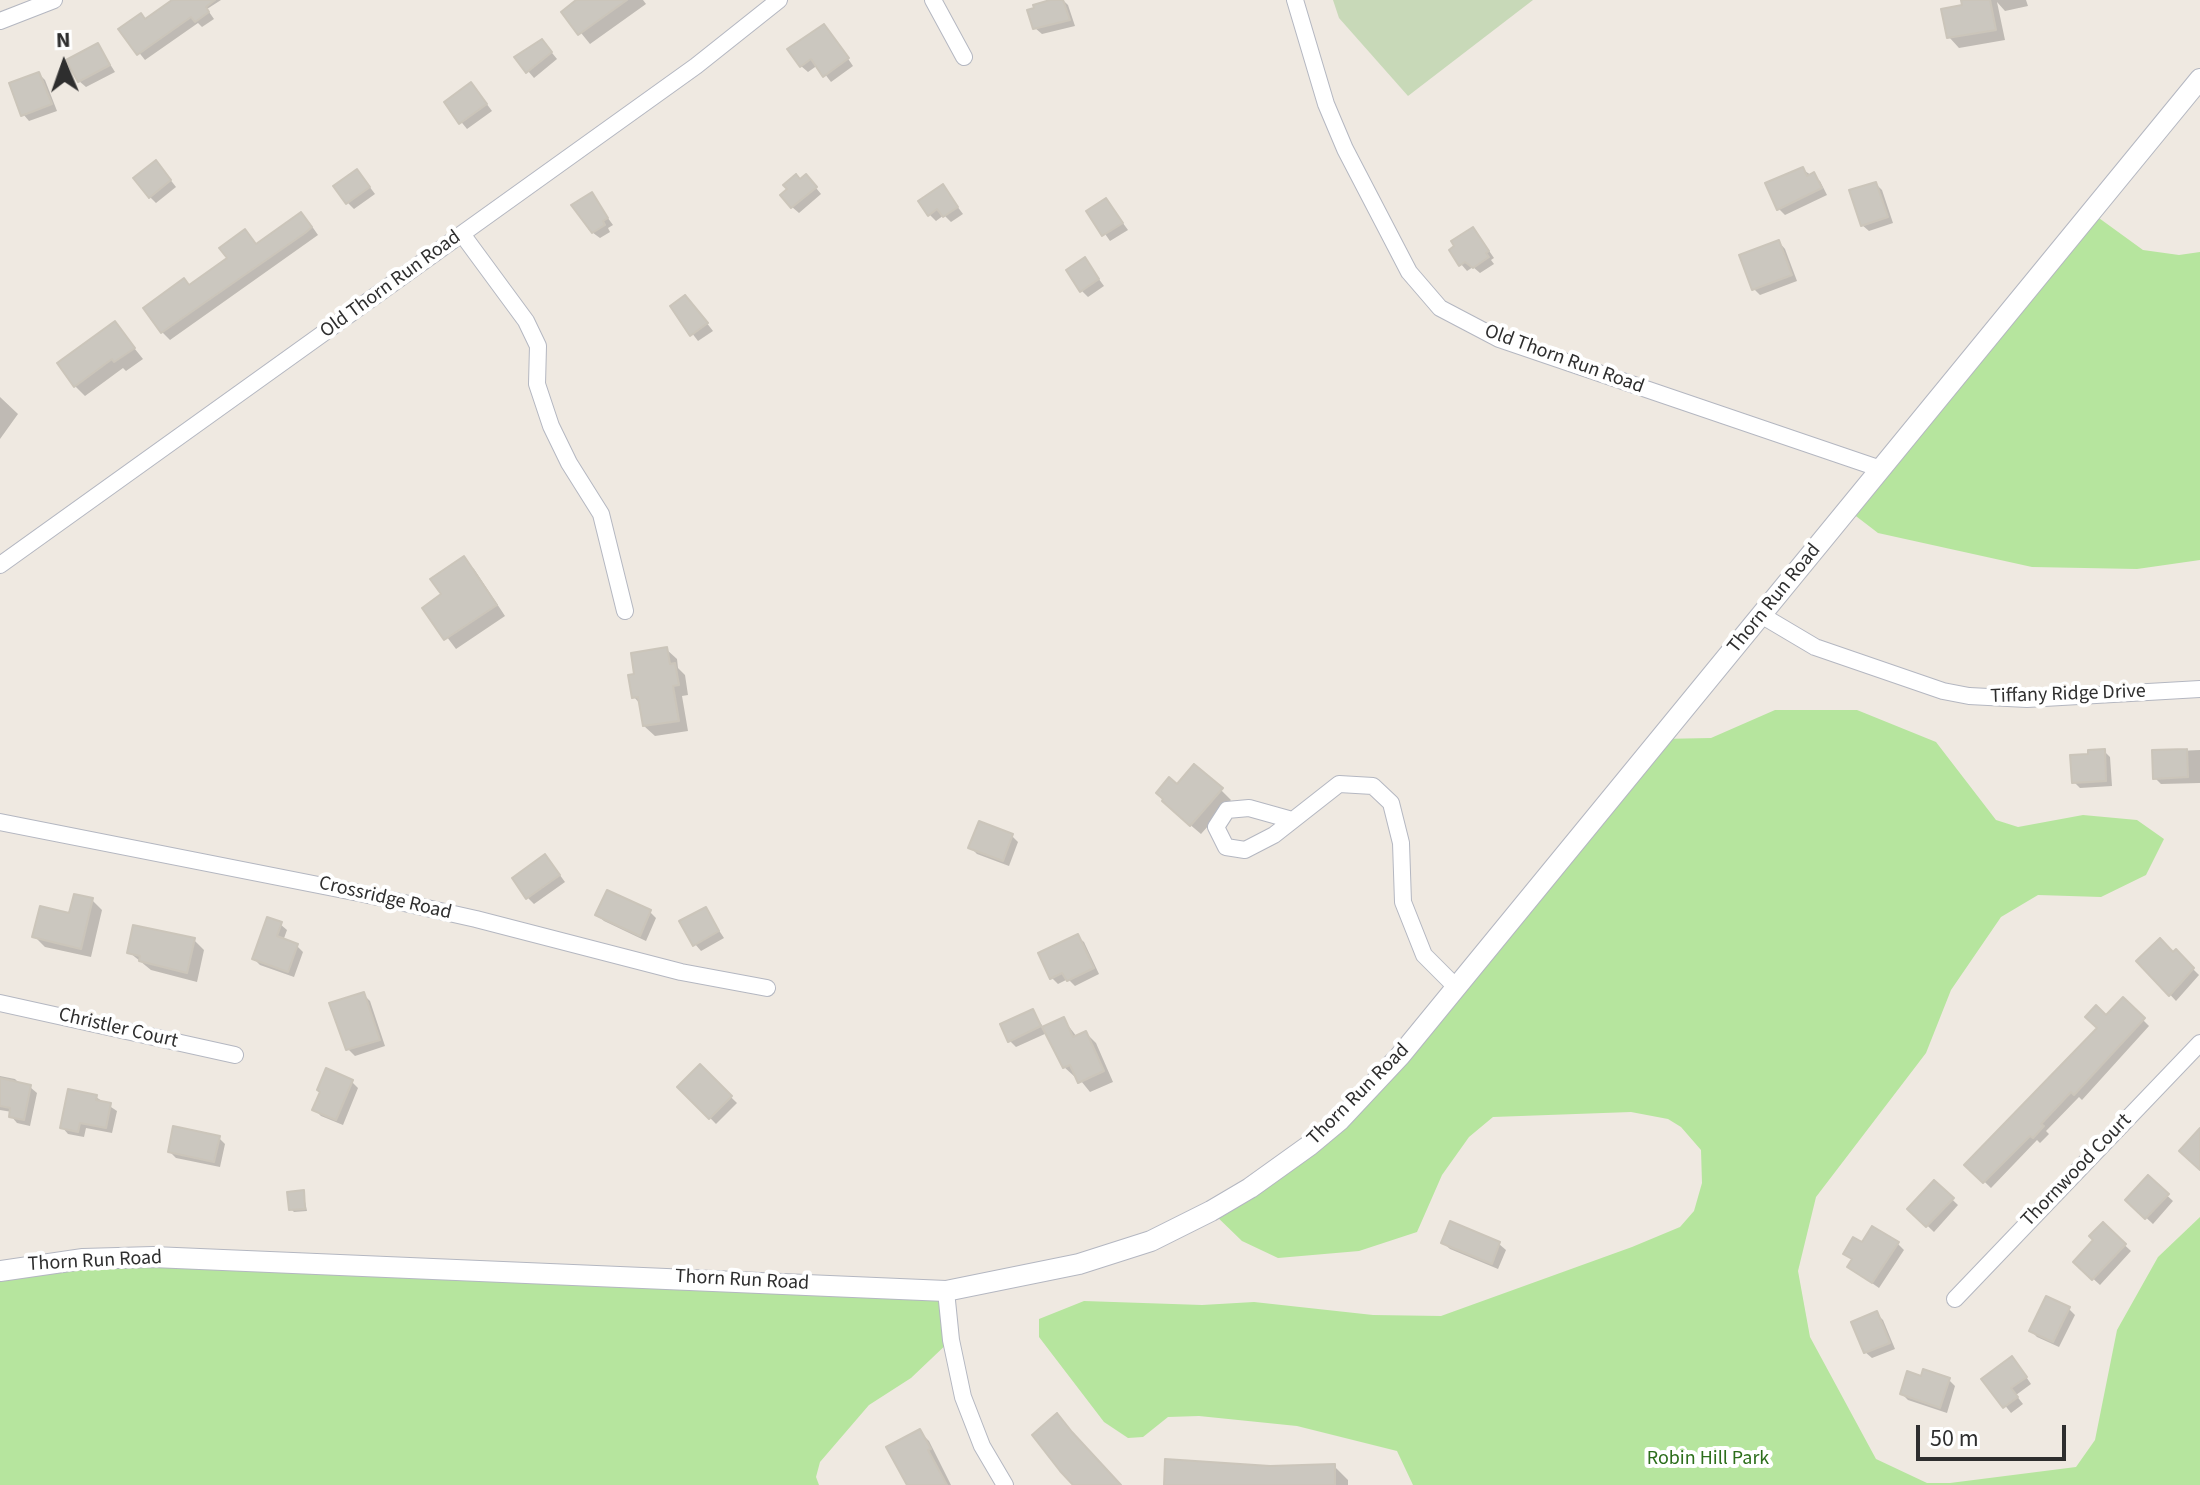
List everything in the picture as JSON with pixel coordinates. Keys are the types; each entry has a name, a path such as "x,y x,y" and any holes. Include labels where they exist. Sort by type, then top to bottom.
{"street":[{"path":"0,21 54,0"},
{"name":"Old Thorn Run Road","path":"0,565 696,66 779,0"},
{"path":"933,0 964,57"},
{"name":"Old Thorn Run Road","path":"1295,0 1326,104 1351,161 1409,272 1440,308 1499,339 1881,469"},
{"name":"Thorn Run Road","path":"0,1271 83,1259 153,1257 946,1291 1079,1264 1151,1241 1211,1211 1280,1167 1340,1120 1400,1056 2200,79"},
{"path":"462,234 526,321 538,346 537,384 551,426 569,463 601,514 625,611"},
{"name":"Tiffany Ridge Drive","path":"1761,615 1815,647 1943,691 1969,696 2027,699 2200,689"},
{"path":"1292,820 1339,784 1373,786 1391,803 1401,843 1403,902 1424,955 1456,987"},
{"name":"Crossridge Road","path":"0,822 334,888 476,919 681,972 767,988"},
{"name":"Christler Court","path":"0,1003 235,1055"},
{"name":"Thornwood Court","path":"1955,1299 2200,1043"},
{"path":"946,1291 951,1340 963,1397 982,1446 1005,1485"}],"green space":[{"path":"1333,0 1533,0 1408,96 1339,18"},
{"path":"2092,213 2143,250 2179,255 2200,252 2200,560 2137,569 2032,567 1878,533 1848,510"},
{"name":"Robin Hill Park","path":"1775,710 1857,710 1936,742 1996,820 2018,827 2083,815 2137,820 2164,839 2146,875 2101,897 2038,895 2001,917 1951,990 1926,1053 1816,1197 1798,1271 1810,1337 1876,1459 1927,1483 1950,1483 2076,1467 2095,1440 2117,1330 2158,1257 2200,1217 2200,1485 1413,1485 1397,1451 1297,1426 1199,1416 1168,1417 1143,1437 1128,1438 1104,1422 1039,1337 1039,1319 1084,1301 1202,1305 1254,1302 1373,1315 1441,1316 1680,1227 1694,1211 1702,1183 1701,1150 1681,1127 1668,1119 1631,1112 1493,1117 1469,1137 1442,1175 1417,1232 1359,1251 1278,1258 1242,1241 1211,1211 1310,1145 1660,739 1711,738"},
{"path":"83,1259 946,1291 951,1340 911,1378 869,1405 820,1462 816,1477 819,1485 0,1485 0,1271"}],"building":[{"path":"172,0 215,0 206,7 209,12 195,22 191,17 137,55 118,29 141,13 145,19"},
{"path":"576,0 627,0 578,35 561,12"},
{"path":"1050,0 1063,0 1070,20 1033,29 1027,10"},
{"path":"1961,0 1990,0 1996,30 1947,38 1941,9 1962,5"},
{"path":"824,24 849,58 823,77 811,59 800,67 787,49"},
{"path":"542,39 552,52 526,73 514,57"},
{"path":"98,43 110,65 78,82 66,60"},
{"path":"39,72 52,104 21,116 9,83"},
{"path":"471,82 487,104 459,124 444,102"},
{"path":"156,160 171,180 149,198 133,178"},
{"path":"1803,167 1807,176 1814,172 1822,188 1777,210 1765,183"},
{"path":"357,169 370,187 346,204 333,186"},
{"path":"796,174 800,179 806,174 817,187 791,208 780,195 787,189 783,185"},
{"path":"1876,182 1888,217 1861,226 1849,190"},
{"path":"943,184 958,207 943,217 937,209 928,216 918,201"},
{"path":"592,192 608,218 603,221 605,225 592,233 571,205"},
{"path":"1106,198 1123,223 1102,236 1086,211"},
{"path":"301,212 312,227 161,333 143,308 184,278 189,285 227,258 219,248 245,229 256,244"},
{"path":"1473,227 1489,251 1486,253 1489,257 1473,268 1465,262 1459,266 1449,250 1454,246 1451,241"},
{"path":"1779,240 1792,275 1752,290 1739,255"},
{"path":"1085,257 1099,279 1080,292 1066,270"},
{"path":"685,295 708,323 690,336 670,306"},
{"path":"115,321 135,348 114,362 112,359 74,387 57,363"},
{"path":"464,556 497,605 444,640 422,608 441,594 430,579"},
{"path":"667,647 670,664 675,663 679,685 673,686 679,721 643,726 638,697 632,698 628,675 634,674 631,653"},
{"path":"2105,749 2106,781 2072,783 2070,755"},
{"path":"2187,749 2188,777 2153,779 2152,750"},
{"path":"1194,764 1223,788 1190,826 1156,793 1169,777 1177,784"},
{"path":"979,821 1013,834 1003,861 968,848"},
{"path":"545,854 560,875 526,899 512,878"},
{"path":"607,890 651,910 640,936 595,915"},
{"path":"74,894 93,898 81,949 32,937 40,906 69,913"},
{"path":"706,907 719,931 693,946 679,921"},
{"path":"267,917 282,922 277,936 298,944 288,972 252,959"},
{"path":"133,925 195,938 187,973 139,961 140,956 127,953"},
{"path":"1078,934 1094,968 1067,981 1062,973 1050,979 1038,953"},
{"path":"2160,938 2194,968 2169,996 2136,961"},
{"path":"364,992 380,1040 346,1050 329,1003"},
{"path":"2123,997 2145,1018 2074,1095 2071,1092 2041,1124 2044,1126 2033,1138 2030,1136 1983,1183 1964,1165 2097,1028 2085,1017 2096,1005 2106,1015"},
{"path":"1033,1009 1041,1026 1008,1042 1000,1024"},
{"path":"1064,1017 1073,1037 1086,1031 1104,1071 1078,1083 1070,1065 1063,1068 1042,1027"},
{"path":"700,1064 732,1096 709,1119 677,1087"},
{"path":"326,1068 353,1080 336,1120 312,1110"},
{"path":"0,1078 31,1085 24,1120 9,1117 10,1108 0,1106"},
{"path":"68,1089 97,1095 96,1100 111,1103 106,1128 80,1123 78,1132 60,1128"},
{"path":"173,1126 220,1136 214,1162 168,1152"},
{"path":"2200,1128 2200,1170 2179,1151"},
{"path":"2148,1175 2169,1194 2145,1219 2125,1200"},
{"path":"1934,1180 1954,1198 1926,1227 1907,1209"},
{"path":"304,1190 305,1209 289,1210 287,1192"},
{"path":"1450,1221 1500,1242 1492,1264 1441,1243"},
{"path":"2103,1222 2126,1244 2092,1280 2073,1262 2093,1240 2089,1236"},
{"path":"1872,1226 1899,1242 1872,1283 1847,1267 1852,1259 1843,1254 1853,1237 1862,1242"},
{"path":"2046,1296 2070,1307 2053,1342 2029,1331"},
{"path":"1877,1311 1890,1343 1864,1353 1851,1322"},
{"path":"2012,1356 2027,1377 2011,1388 2018,1397 2003,1408 1981,1379"},
{"path":"1923,1369 1950,1378 1940,1408 1900,1394 1907,1371 1921,1376"},
{"path":"1057,1413 1121,1485 1073,1485 1060,1471 1032,1435"},
{"path":"920,1429 947,1485 907,1485 886,1447"},
{"path":"1165,1459 1270,1466 1335,1464 1335,1485 1164,1485"}]}
